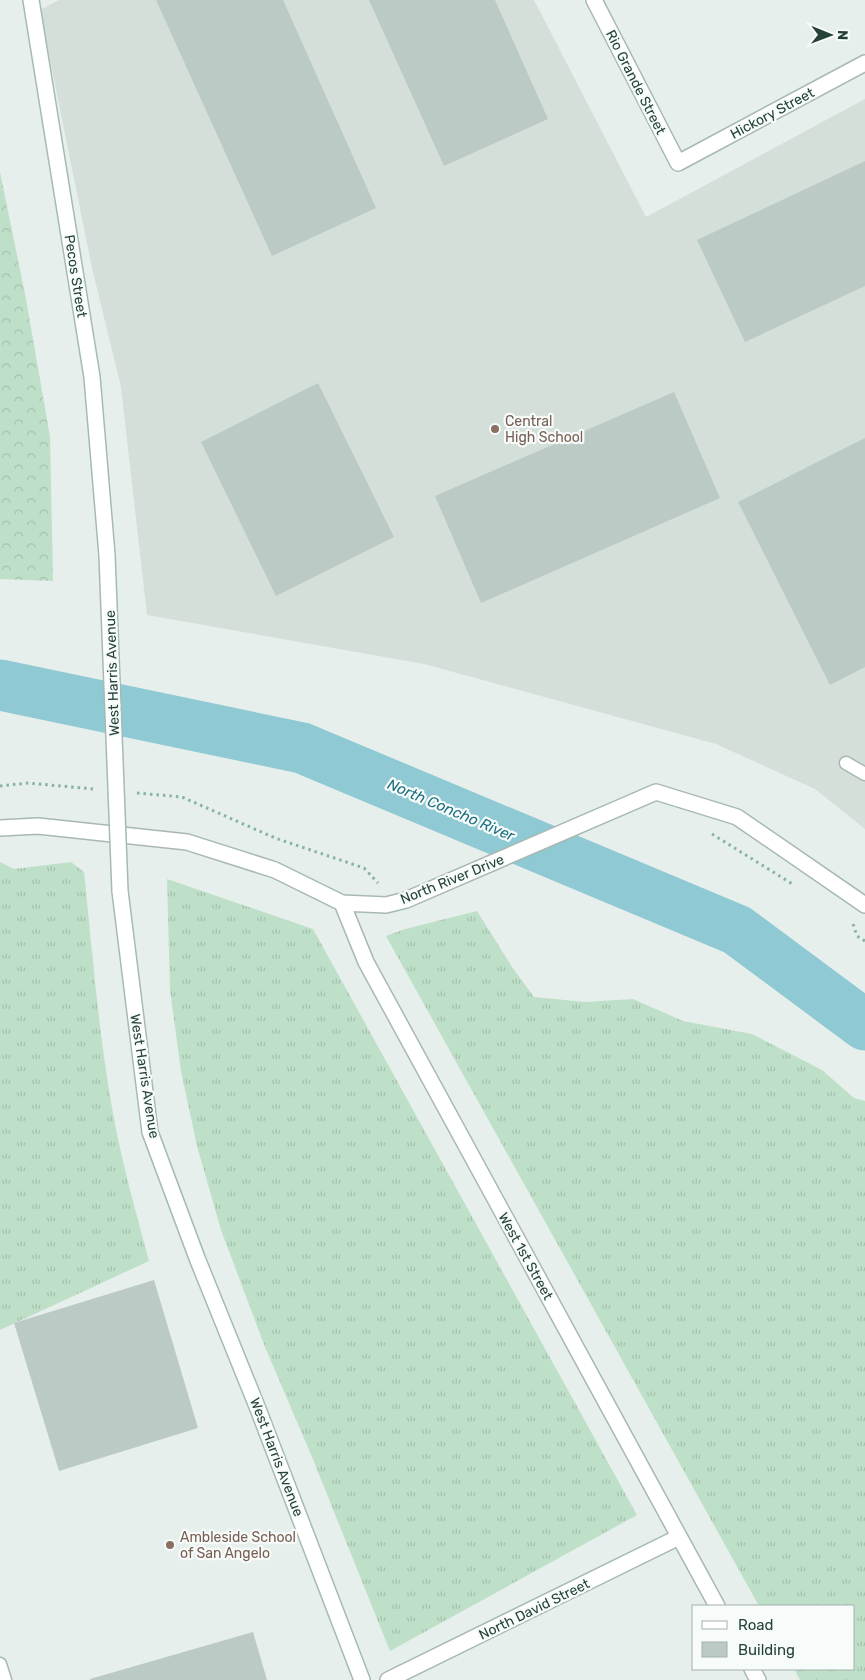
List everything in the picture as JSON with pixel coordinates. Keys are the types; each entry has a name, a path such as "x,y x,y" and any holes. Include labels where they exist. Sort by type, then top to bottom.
{"street":[{"name":"Pecos Street","path":"32,0 92,377 108,554"},
{"name":"Rio Grande Street","path":"594,0 678,163"},
{"name":"Hickory Street","path":"678,163 865,63"},
{"name":"West Harris Avenue","path":"108,554 120,891 150,1132 197,1258 258,1409 362,1680"},
{"name":"North River Drive","path":"0,828 38,826 187,842 275,870 342,903 386,905 406,900 656,792 737,817 865,905"},
{"name":"West 1st Street","path":"342,903 366,962 716,1605"},
{"name":"North David Street","path":"388,1680 679,1538"}],"lane":[{"path":"846,763 865,774"},
{"path":"0,1664 6,1680"}],"path":[{"path":"0,786 28,783 95,789"},
{"path":"134,793 182,797 275,838 364,868 377,881 386,905"},
{"path":"709,832 802,890"},
{"path":"852,922 857,936 865,942"}],"shaded area":[{"name":"Central High School","path":"59,0 534,0 646,217 865,99 865,829 815,789 716,744 424,664 147,615 121,387 92,268 40,10"}],"green space":[{"path":"0,172 26,299 50,437 53,581 0,579"},
{"path":"0,862 14,869 71,862 84,872 106,1073 123,1162 149,1261 0,1330"},
{"path":"167,879 313,929 637,1515 390,1651 312,1457 265,1347 221,1230 197,1146 181,1071 170,990"},
{"path":"477,911 512,967 534,997 585,1002 633,999 683,1021 752,1034 822,1070 854,1098 865,1101 865,1680 800,1680 795,1670 855,1670 855,1605 758,1605 386,936 405,929"}],"building":[{"path":"156,0 283,0 376,208 272,256"},
{"path":"369,0 495,0 548,119 444,166"},
{"path":"865,161 865,286 745,342 697,240"},
{"path":"318,383 394,537 276,596 201,442"},
{"path":"674,392 720,498 481,603 435,496"},
{"path":"865,438 865,667 830,685 738,502"},
{"path":"154,1280 198,1428 59,1471 14,1323"},
{"path":"253,1632 267,1680 90,1680 90,1679"}],"waterway":[{"name":"North Concho River","path":"0,685 302,748 737,930 865,1025"}],"place":[{"name":"Central High School","path":"495,429"},
{"name":"Ambleside School of San Angelo","path":"170,1545"}]}
